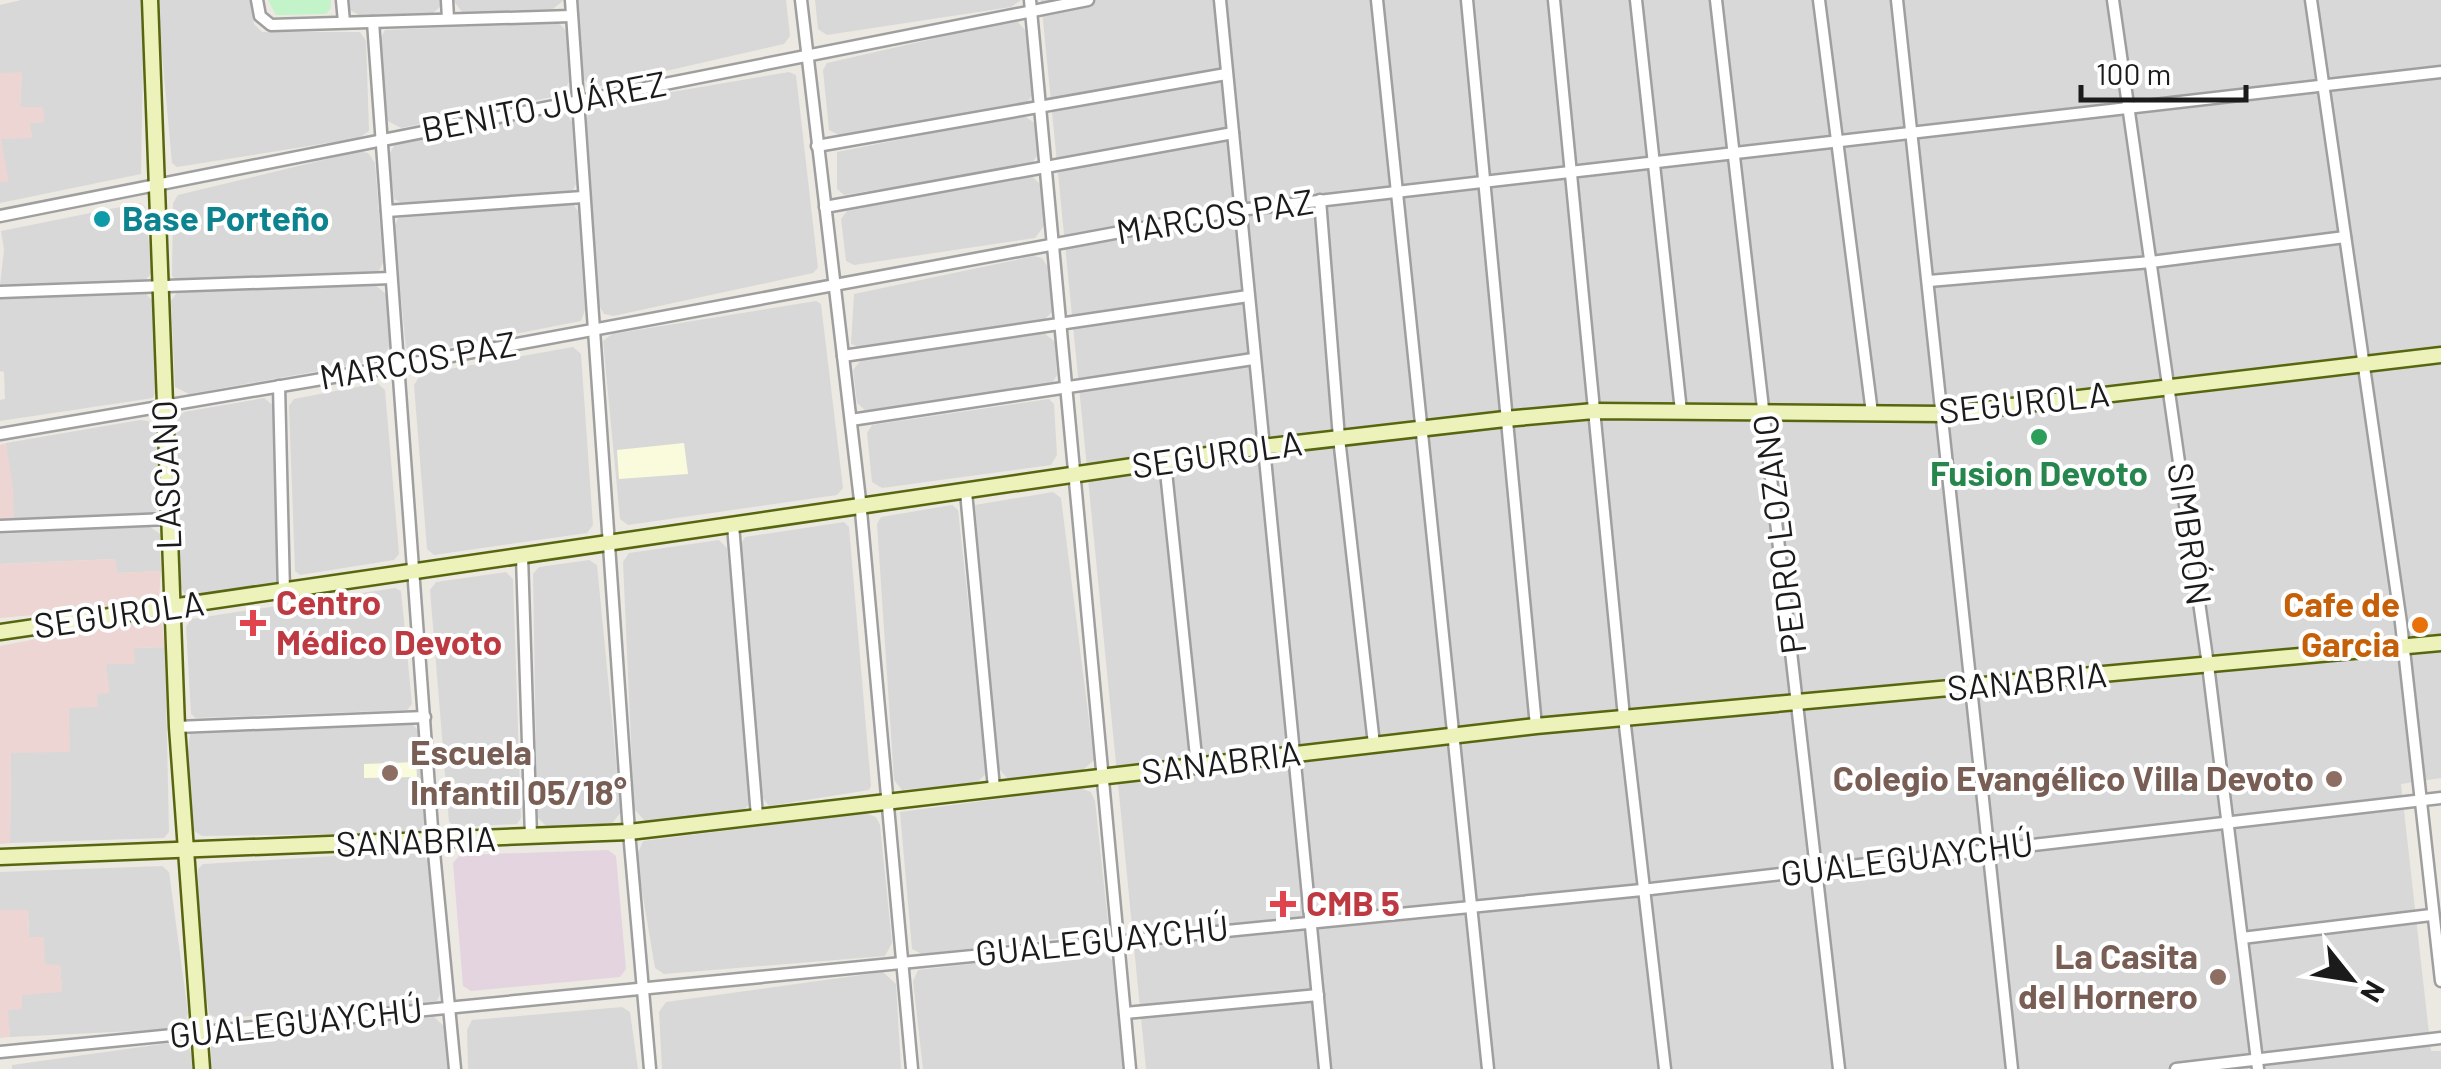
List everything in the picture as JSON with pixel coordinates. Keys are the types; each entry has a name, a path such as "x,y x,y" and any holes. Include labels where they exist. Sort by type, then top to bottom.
{"street":[{"name":"LASCANO","path":"150,0 160,185 177,727 202,1069"},
{"path":"257,0 260,16 271,24 572,16"},
{"path":"342,0 344,22"},
{"path":"447,0 448,19"},
{"path":"570,0 591,330 650,1069"},
{"path":"800,0 861,507 912,1069"},
{"name":"BENITO JUÁREZ","path":"0,216 1031,6 1088,0"},
{"path":"1220,0 1291,756 1325,1069"},
{"path":"1377,0 1488,1069"},
{"path":"1467,0 1536,726"},
{"path":"1554,0 1624,717 1665,1069"},
{"path":"1636,0 1681,410"},
{"name":"PEDRO LOZANO","path":"1716,0 1800,703 1839,1069"},
{"path":"1819,0 1872,413"},
{"path":"1897,0 2012,1069"},
{"name":"SIMBRÓN","path":"2112,0 2208,665 2258,1065"},
{"path":"2311,0 2404,646 2441,981"},
{"path":"1031,6 1130,1069"},
{"path":"372,22 433,842 455,1069"},
{"name":"MARCOS PAZ","path":"0,434 398,366 1239,210 2441,72"},
{"path":"817,146 1226,74"},
{"path":"824,206 1232,133"},
{"path":"387,211 583,197"},
{"path":"1320,200 1340,438 1374,744"},
{"path":"1930,281 2151,262 2345,237"},
{"path":"0,292 391,278"},
{"path":"844,356 1248,296"},
{"name":"SEGUROLA","path":"0,632 1262,446 1505,418 1594,410 1944,414 2441,355"},
{"path":"851,420 1253,359"},
{"path":"279,386 284,592"},
{"path":"1165,462 1196,766"},
{"path":"966,492 994,788"},
{"path":"0,526 168,519"},
{"path":"733,525 756,816"},
{"path":"522,556 531,837"},
{"name":"SANABRIA","path":"0,857 629,832 1536,726 2441,643"},
{"path":"177,727 426,717"},
{"name":"GUALEGUAYCHÚ","path":"0,1052 1469,904 1642,890 2228,819 2441,798"},
{"path":"2242,938 2432,916"},
{"path":"1125,1013 1318,995"},
{"path":"2176,1069 2258,1065 2441,1038"}],"shaded area":[{"path":"21,0 144,0 141,174 0,203 0,182 8,182 1,139 32,137 29,123 44,122 20,107 22,73 0,73 0,5"},
{"path":"157,0 251,0 254,24 262,32 360,32 366,41 369,131 359,138 177,167 172,163"},
{"path":"348,0 443,0 433,13 359,15 350,10"},
{"path":"453,0 564,0 553,9 462,12"},
{"path":"578,0 786,0 790,36 784,44 592,88 582,77"},
{"path":"815,0 1021,0 1011,7 827,35 818,29"},
{"path":"1041,0 2441,0 2441,778 2401,784 2431,1051 2441,1051 2441,1069 1146,1069"},
{"path":"1016,20 1027,32 1033,94 1026,104 839,135 829,130 823,70 827,63"},
{"path":"559,23 566,31 569,82 561,95 401,128 386,120 379,41 385,30"},
{"path":"22,72 20,107 43,107 45,122 30,123 32,138 1,139 9,182 0,182 0,73"},
{"path":"789,72 796,75 818,268 813,273 613,316 604,314 598,304 585,126 590,106"},
{"path":"555,111 567,114 572,122 576,184 572,192 406,205 394,199 389,155 395,144"},
{"path":"1023,115 1036,124 1038,155 1030,165 844,195 837,189 837,152"},
{"path":"360,151 368,153 375,163 383,263 378,272 179,281 172,276 173,203 178,195"},
{"path":"1031,175 1041,185 1044,226 1035,238 854,265 846,261 841,219 847,211"},
{"path":"140,203 145,207 152,272 145,281 0,285 4,250 1,231"},
{"path":"573,204 578,211 585,310 581,321 418,353 406,348 394,228 398,218"},
{"path":"1034,256 1042,258 1048,267 1052,312 1042,322 862,348 851,344 854,294"},
{"path":"374,284 386,294 390,346 380,360 189,394 175,387 171,301 178,291"},
{"path":"144,292 154,302 157,388 153,398 0,421 0,400 5,399 4,372 0,371 0,299"},
{"path":"816,301 821,304 843,488 837,495 628,525 620,519 603,341 612,334"},
{"path":"1043,332 1055,342 1057,375 1051,385 867,412 857,403 853,370 862,359"},
{"path":"573,347 581,354 593,525 587,533 434,555 427,549 414,385 421,374"},
{"path":"377,383 385,390 399,554 394,560 300,575 295,571 289,406 294,399"},
{"path":"264,398 275,407 279,581 273,586 187,597 179,585 174,421 184,412"},
{"path":"1049,399 1054,404 1057,455 1051,465 882,488 872,482 867,433 872,425"},
{"path":"148,421 156,432 159,505 154,514 14,521 6,443"},
{"path":"6,443 14,521 0,520 0,445"},
{"path":"684,443 688,474 619,479 617,450"},
{"path":"1053,492 1061,498 1094,760 1083,770 1008,779 998,768 975,505"},
{"path":"952,505 958,510 987,773 976,783 902,790 894,780 877,524 881,517"},
{"path":"844,522 849,527 871,786 869,790 769,806 762,797 741,544 745,537"},
{"path":"149,526 160,534 161,571 117,573 115,559 0,564 0,534"},
{"path":"719,540 727,548 751,802 744,810 645,821 634,809 623,562 629,553"},
{"path":"115,559 118,573 161,571 159,599 152,604 0,618 0,564"},
{"path":"589,560 597,565 621,812 610,826 549,829 537,817 533,574 539,567"},
{"path":"506,572 513,579 521,818 517,824 456,827 449,822 430,590 436,582"},
{"path":"395,588 401,591 412,704 407,710 196,718 191,714 186,627 191,619"},
{"path":"150,617 162,624 165,647 134,648 135,664 106,664 110,693 97,694 98,707 69,708 70,752 11,753 10,843 0,844 0,646"},
{"path":"165,647 169,832 164,838 10,843 11,753 69,708 96,693 109,693 106,664 134,663 133,648"},
{"path":"412,724 420,732 427,824 418,833 202,836 194,831 187,756 190,734"},
{"name":"Escuela Infantil 05/18°","path":"416,762 417,777 364,778 364,764"},
{"path":"1080,788 1091,792 1095,801 1108,922 1104,933 922,954 912,949 900,812"},
{"path":"865,813 876,817 880,825 892,943 885,956 664,974 655,968 640,879 638,853 643,841"},
{"path":"608,850 616,856 626,969 620,977 471,991 463,986 453,863 460,855"},
{"path":"416,851 431,863 442,990 437,1001 395,1008 217,1018 209,1014 199,941 198,869 203,864"},
{"path":"162,866 169,872 188,1013 185,1023 176,1029 10,1037 7,1009 21,995 62,991 60,965 45,965 29,937 28,910 0,910 0,872"},
{"path":"0,910 28,910 29,937 44,937 45,964 60,965 62,992 22,995 22,1009 8,1010 10,1037 0,1038"},
{"path":"1099,949 1113,961 1123,1069 923,1069 913,981 918,970"},
{"path":"883,972 896,984 901,1069 662,1069 659,1012 666,1002"},
{"path":"622,1007 630,1012 638,1069 468,1069 467,1030 472,1020"},
{"path":"434,1017 445,1027 449,1069 211,1069 211,1046 222,1037"},
{"path":"177,1042 190,1048 193,1069 12,1069 12,1065"}],"green space":[{"path":"268,0 331,0 331,8 326,14 276,15"}],"place":[{"name":"Base Porteño","path":"102,219"},
{"name":"Fusion Devoto","path":"2039,437"},
{"name":"Centro Médico Devoto","path":"253,623"},
{"name":"Cafe de Garcia","path":"2420,625"},
{"name":"Escuela Infantil 05/18°","path":"390,773"},
{"name":"Colegio Evangélico Villa Devoto","path":"2334,779"},
{"name":"CMB 5","path":"1283,904"},
{"name":"La Casita del Hornero","path":"2218,977"}]}
